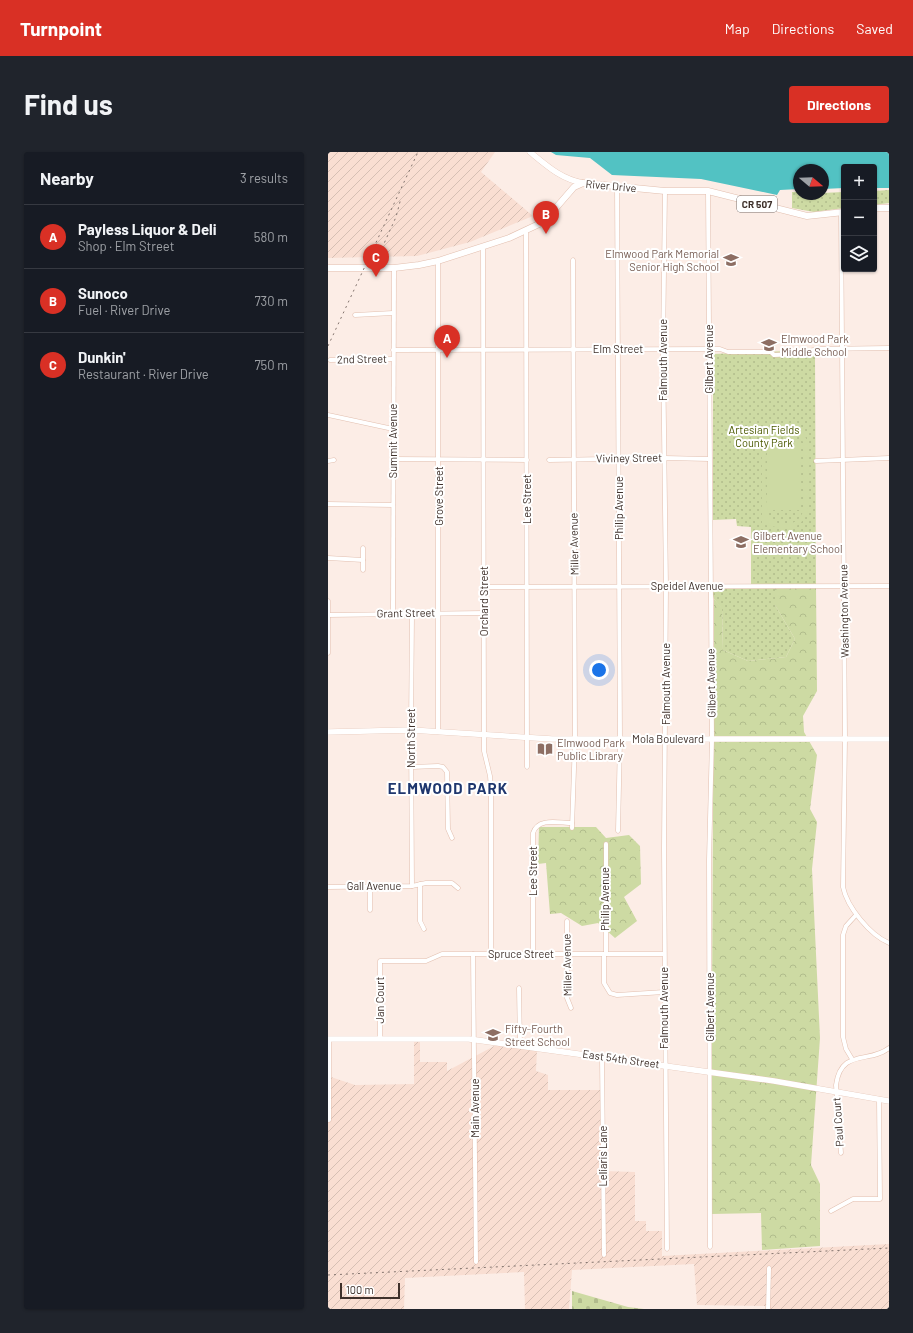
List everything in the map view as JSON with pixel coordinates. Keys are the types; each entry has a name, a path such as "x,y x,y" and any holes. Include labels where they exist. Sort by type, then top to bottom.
{"main road":[{"name":"River Drive","path":"328,268 394,268 438,261 483,247 526,232 548,217 574,187 583,183 664,191 708,191 794,214 814,216 841,213"},
{"path":"877,208 889,208"}],"street":[{"path":"530,152 569,180 583,183"},
{"name":"Philip Avenue","path":"617,186 617,349 620,586 620,739 618,831"},
{"name":"Falmouth Avenue","path":"664,191 663,349 666,586 664,992 667,1249"},
{"name":"Gilbert Avenue","path":"708,191 712,739 709,860 710,1247"},
{"name":"Lee Street","path":"526,232 528,587 527,767"},
{"name":"Washington Avenue","path":"842,236 842,459 845,739 844,887 847,902 856,915 880,938 889,943"},
{"name":"Orchard Street","path":"483,247 485,586 484,751 490,776 491,789 491,954"},
{"name":"Miller Avenue","path":"572,828 575,739 573,260"},
{"name":"Grove Street","path":"438,261 438,732"},
{"name":"Summit Avenue","path":"393,614 394,268"},
{"path":"355,315 393,313"},
{"name":"Elm Street","path":"393,350 720,349 728,352 770,352 774,355 802,353 818,349 889,348"},
{"name":"2nd Street","path":"330,360 393,358"},
{"path":"328,415 393,429"},
{"name":"Viviney Street","path":"549,460 665,458 709,459"},
{"path":"816,461 889,458"},
{"path":"393,459 527,460"},
{"path":"328,461 334,460"},
{"path":"328,504 393,505"},
{"path":"363,548 363,570"},
{"path":"328,558 363,560"},
{"name":"Speidel Avenue","path":"485,586 889,586"},
{"path":"328,601 328,653"},
{"name":"Grant Street","path":"328,615 484,613"},
{"name":"North Street","path":"412,614 412,886"},
{"name":"Mola Boulevard","path":"328,732 411,730 484,736 575,739 889,739"},
{"path":"411,767 438,766 443,767 447,772 448,829 452,838"},
{"name":"Lee Street","path":"533,954 533,833 536,826 542,823 572,823"},
{"name":"Philip Avenue","path":"606,844 604,984 610,993 617,995 664,992"},
{"name":"Gall Avenue","path":"328,886 412,886 420,884 452,883 458,888"},
{"path":"420,884 420,921 424,929"},
{"path":"370,886 370,910"},
{"path":"856,915 846,926 843,935 843,1037 846,1049 852,1059 879,1053 889,1048"},
{"name":"Miller Avenue","path":"567,921 567,998 571,1008"},
{"name":"Spruce Street","path":"380,961 426,961 442,954 664,954"},
{"name":"Main Avenue","path":"473,954 476,1262"},
{"name":"Jan Court","path":"380,961 380,1039"},
{"path":"519,988 520,1046"},
{"path":"328,1039 329,1120"},
{"name":"East 54th Street","path":"328,1039 474,1039 774,1081 889,1101"},
{"name":"Leliaris Lane","path":"602,1057 604,1255"},
{"name":"Paul Court","path":"841,1153 836,1092 838,1075 844,1065 852,1059"},
{"path":"831,1211 854,1199 880,1199 878,1099"},
{"path":"768,1309 769,1268"}],"shaded area":[{"path":"328,152 495,152 481,172 533,216 470,242 417,256 328,258"},
{"path":"414,1039 420,1039 420,1062 447,1062 447,1071 498,1044 537,1050 536,1071 548,1075 548,1090 603,1090 603,1171 635,1172 635,1221 646,1221 646,1231 662,1231 662,1256 889,1244 889,1309 768,1309 768,1306 697,1305 694,1264 572,1270 569,1309 525,1309 524,1272 405,1278 404,1309 328,1309 328,1076 355,1085 414,1084"}],"green space":[{"path":"889,190 889,203 877,205 877,191"},
{"path":"792,192 793,200 829,200 829,193 841,192 841,208 814,212 792,208"},
{"name":"Artesian Fields County Park","path":"815,350 816,586 775,605 795,639 786,657 748,661 723,650 722,609 714,599 710,586 751,586 751,527 737,526 736,519 713,520 713,354"},
{"path":"783,423 791,425 801,430 807,441 809,479 808,510 806,516 798,525 788,529 770,525 762,525 762,428 771,428","holes":["785,427 797,432 803,442 804,506 803,513 800,518 795,522 784,525 773,520 769,515 766,477 767,444 771,434 779,428"]},
{"path":"769,442 800,442 801,510 769,510"},
{"path":"775,586 816,586 817,691 803,716 804,732 817,755 810,809 817,822 812,869 820,1038 811,1165 820,1184 820,1246 762,1250 761,1213 711,1214 714,599 722,608 723,650 748,661 786,657 795,639 775,605"},
{"path":"539,827 596,827 606,838 629,835 640,846 641,884 624,897 637,921 615,938 598,923 582,926 561,913 550,914 546,863 538,864"},
{"path":"572,1291 628,1307 644,1309 572,1309"}],"water":[{"path":"551,152 889,152 889,188 877,188 877,164 841,164 841,188 829,189 829,164 793,164 793,189 780,190 777,195 701,179 612,175 590,158 556,155"}],"railway":[{"path":"328,346 418,152"},
{"path":"382,248 396,217 401,198"},
{"path":"328,1275 889,1248"}],"place":[{"name":"Sunoco","path":"546,234"},
{"name":"Elmwood Park Memorial Senior High School","path":"731,260"},
{"name":"Dunkin'","path":"376,277"},
{"name":"Elmwood Park Middle School","path":"769,345"},
{"name":"Payless Liquor & Deli","path":"447,358"},
{"name":"Gilbert Avenue Elementary School","path":"741,542"},
{"name":"Elmwood Park Public Library","path":"545,749"},
{"name":"Fifty-Fourth Street School","path":"493,1035"}],"district":[{"name":"ELMWOOD PARK","path":"448,789"}]}
